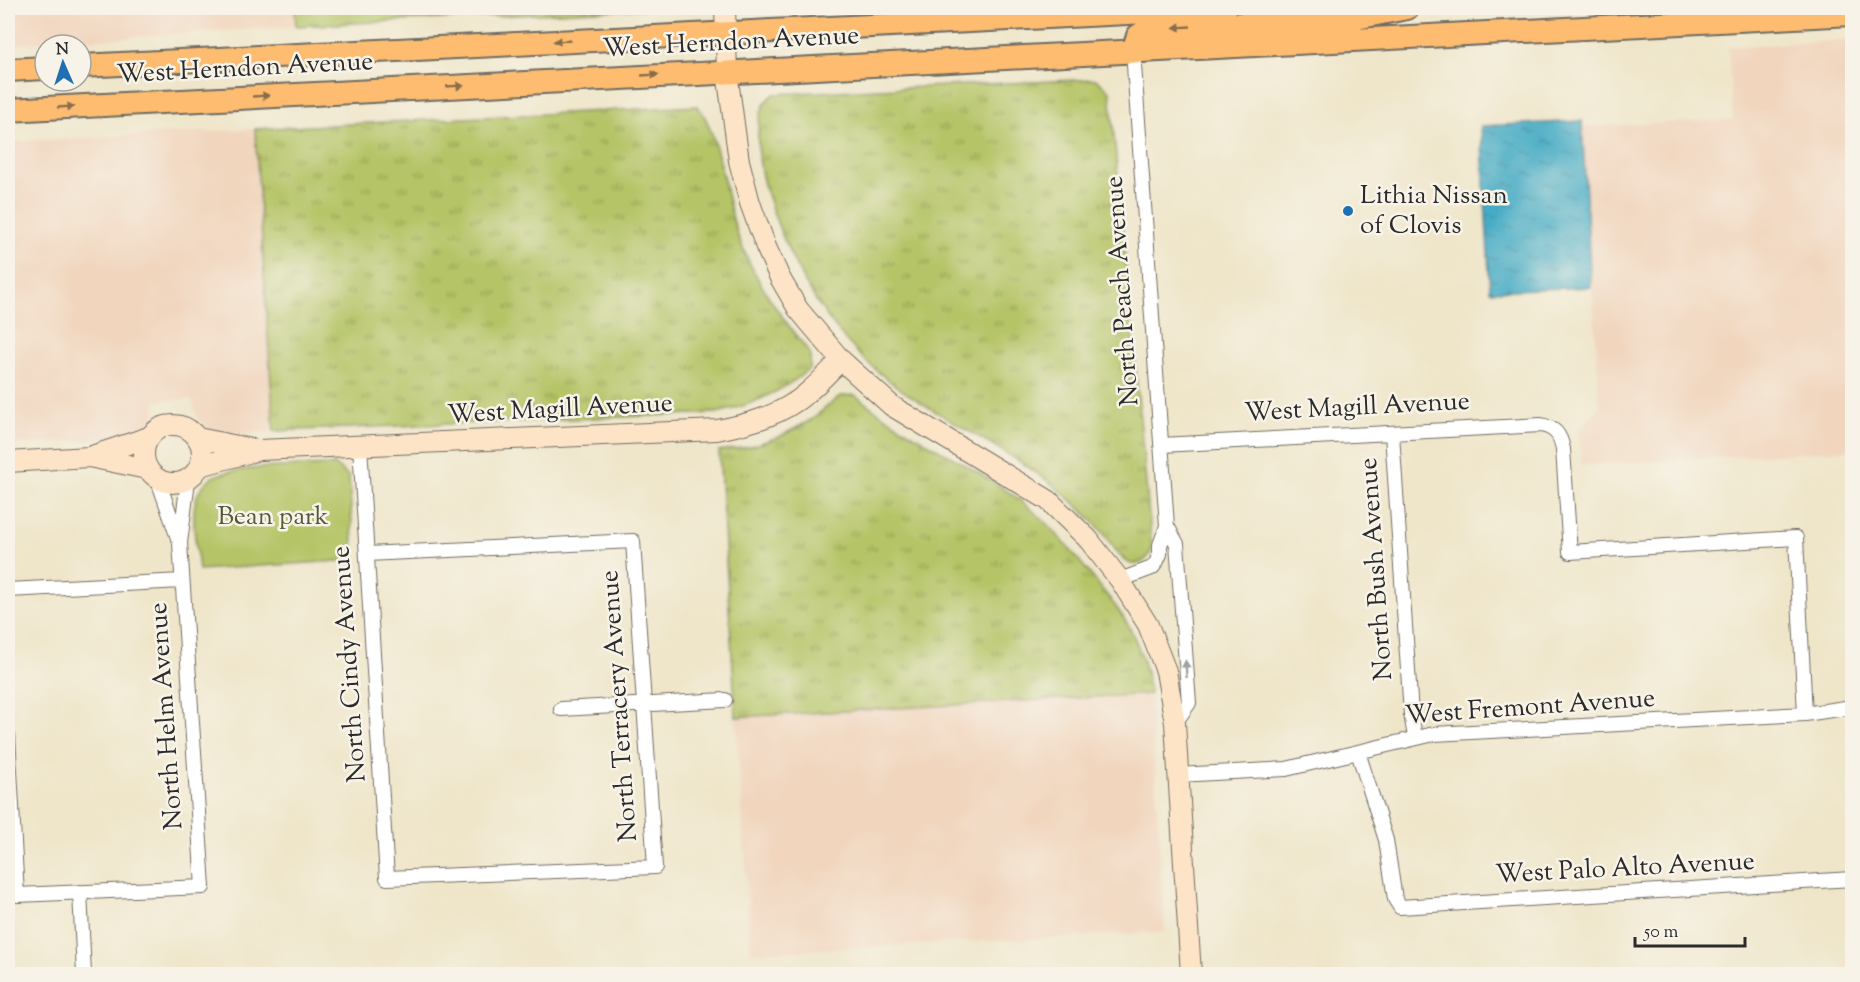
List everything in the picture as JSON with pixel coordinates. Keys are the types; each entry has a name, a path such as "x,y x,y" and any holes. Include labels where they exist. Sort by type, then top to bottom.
{"main road":[{"name":"West Herndon Avenue","path":"93,65 1226,8"},
{"path":"1133,51 1138,36 1149,29 1356,18 1407,8"},
{"name":"West Herndon Avenue","path":"8,110 1852,14"},
{"path":"8,70 33,69"}],"street":[{"path":"724,8 727,72 739,161 750,203 766,247 798,309 841,360 892,406 1048,500 1088,539 1120,580 1148,625 1166,671 1175,723 1191,975"},
{"name":"North Peach Avenue","path":"1120,580 1144,572 1156,563 1167,526 1133,51"},
{"name":"West Magill Avenue","path":"198,438 259,450 717,430 740,426 786,408 807,394 841,360"},
{"path":"89,457 152,475 168,483 178,483 194,473 203,452 198,438 188,428 174,424 155,430 148,437 143,459 152,475"},
{"name":"West Magill Avenue","path":"1161,445 1540,425 1555,430 1561,439 1563,448 1570,552 1796,538 1805,714"},
{"name":"North Bush Avenue","path":"1392,433 1411,714 1415,737"},
{"path":"8,462 89,457 148,437"},
{"name":"North Cindy Avenue","path":"360,446 387,878 655,867"},
{"name":"West Magill Avenue","path":"194,473 259,450"},
{"name":"North Helm Avenue","path":"80,892 202,887 180,543 194,473"},
{"name":"North Helm Avenue","path":"152,475 180,543"},
{"name":"North Peach Avenue","path":"1167,526 1177,544 1189,703 1175,723"},
{"name":"North Terracery Avenue","path":"367,554 633,541 655,867"},
{"path":"8,590 182,580"},
{"path":"561,709 725,700"},
{"name":"West Fremont Avenue","path":"1178,775 1286,769 1415,737 1452,732 1805,714 1852,707"},
{"path":"8,738 17,895 80,892 84,975"},
{"name":"West Palo Alto Avenue","path":"1358,752 1386,840 1395,899 1400,907 1852,879"}],"shaded area":[{"path":"8,8 295,8 296,26 93,39 93,33 33,33 33,43 8,45"},
{"path":"1852,40 1852,450 1582,465 1579,430 1600,407 1582,127 1733,120 1728,47"},
{"path":"255,129 274,431 229,434 215,432 208,429 198,419 191,399 155,401 155,414 149,425 145,430 129,438 8,445 8,142"},
{"path":"1150,694 1165,932 751,953 736,717"}],"green space":[{"path":"295,8 657,8 296,26"},
{"path":"1096,79 1110,91 1152,549 1146,559 1137,564 1125,561 1091,520 1049,482 1014,458 912,397 873,367 852,347 816,300 788,249 764,184 758,149 761,114 765,104 774,94"},
{"path":"697,106 711,130 734,222 744,252 769,298 810,353 810,369 766,397 716,413 274,431 255,129"},
{"path":"855,395 893,422 994,482 1024,503 1044,522 1081,563 1125,620 1140,651 1150,694 736,717 719,451 749,447 779,437 811,420 840,396"},
{"name":"Bean park","path":"335,465 349,477 354,560 199,570 195,504 200,491 211,478 220,474 251,469"}],"water":[{"path":"1582,121 1591,287 1490,291 1481,126"}],"place":[{"name":"Lithia Nissan of Clovis","path":"1348,211"}]}
